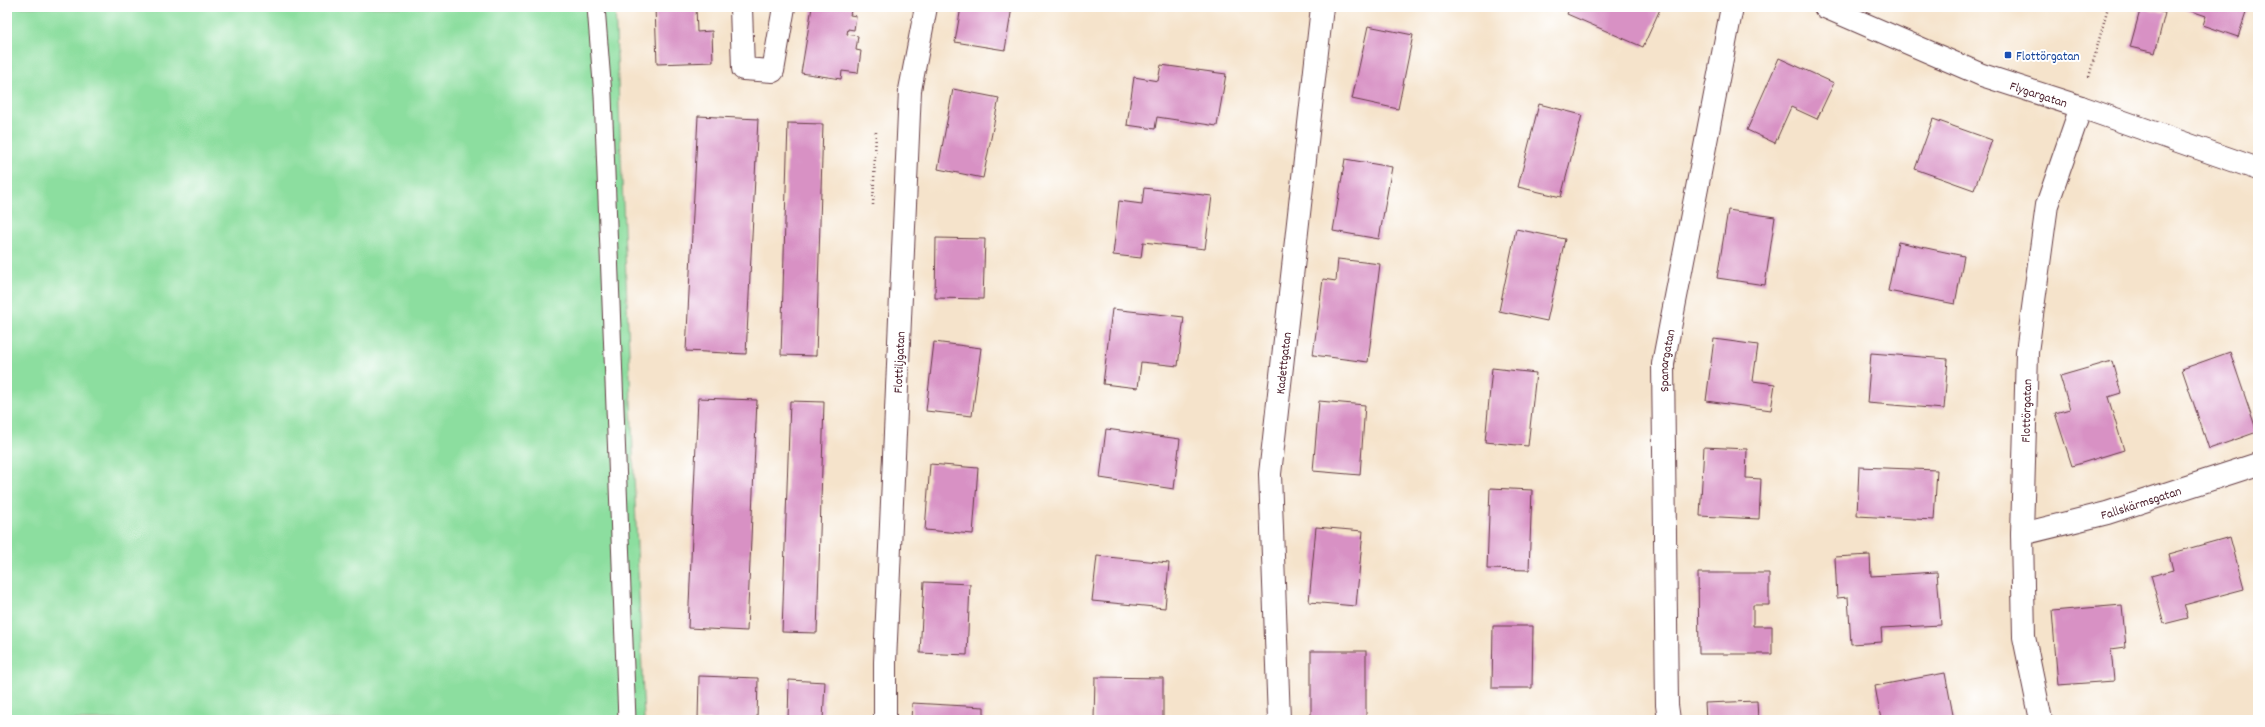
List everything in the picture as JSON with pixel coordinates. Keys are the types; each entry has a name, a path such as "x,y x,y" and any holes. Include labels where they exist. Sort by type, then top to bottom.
{"street":[{"path":"741,7 743,69 773,71 784,7"},
{"name":"Flottiljgatan","path":"885,720 886,654 910,90 926,7"},
{"name":"Kadettgatan","path":"1279,720 1270,474 1322,7"},
{"name":"Spanargatan","path":"1669,720 1667,705 1664,364 1732,7"},
{"name":"Flygargatan","path":"1825,7 1982,75 2081,107 2258,169"},
{"name":"Flottörgatan","path":"2041,720 2024,637 2022,534 2027,352 2046,212 2081,107"},
{"name":"Fallskärmsgatan","path":"2022,534 2107,513 2258,464"}],"lane":[{"path":"596,7 603,95 627,720"}],"path":[{"path":"2081,107 2108,7"}],"green space":[{"path":"7,7 615,7 644,720 7,720"}],"building":[{"path":"655,7 696,7 697,32 712,31 713,62 657,64"},
{"path":"812,7 852,7 850,15 856,16 854,30 848,29 847,34 858,36 856,50 861,51 858,73 842,71 841,79 801,73"},
{"path":"961,7 1012,7 1005,50 955,42"},
{"path":"1570,7 1661,7 1643,47 1567,14"},
{"path":"2141,7 2165,13 2155,53 2130,47"},
{"path":"2180,7 2248,7 2238,37 2203,25 2206,16"},
{"path":"1368,26 1413,35 1398,109 1352,99"},
{"path":"1779,58 1834,83 1817,119 1791,107 1775,143 1747,130"},
{"path":"1161,65 1226,74 1217,126 1157,117 1155,129 1127,125 1134,77 1158,81"},
{"path":"953,89 999,98 983,178 938,169"},
{"path":"1539,104 1582,115 1561,197 1518,187"},
{"path":"698,116 758,119 746,354 686,351"},
{"path":"1933,119 1992,140 1974,190 1915,169"},
{"path":"788,123 823,124 816,356 781,355"},
{"path":"1345,159 1392,167 1379,239 1333,231"},
{"path":"1144,188 1212,196 1205,249 1143,242 1141,258 1113,255 1119,201 1142,204"},
{"path":"1728,210 1775,217 1765,285 1717,278"},
{"path":"1516,229 1565,239 1547,321 1499,311"},
{"path":"936,238 985,239 983,299 935,298"},
{"path":"1898,242 1964,256 1955,304 1888,291"},
{"path":"1338,259 1380,264 1368,362 1313,355 1323,279 1336,281"},
{"path":"1112,309 1184,317 1178,366 1141,362 1138,388 1103,384"},
{"path":"1714,339 1758,345 1753,381 1775,384 1771,410 1706,401"},
{"path":"934,342 981,348 972,416 926,411"},
{"path":"2230,352 2257,432 2209,449 2182,369"},
{"path":"1871,353 1948,359 1944,409 1867,403"},
{"path":"2112,361 2121,393 2108,397 2124,450 2072,466 2055,413 2070,409 2060,376"},
{"path":"1492,368 1536,373 1528,446 1485,442"},
{"path":"698,398 757,400 747,631 688,628"},
{"path":"790,401 824,402 817,633 782,632"},
{"path":"1319,401 1365,405 1360,475 1313,471"},
{"path":"1106,429 1180,439 1174,489 1100,478"},
{"path":"1704,447 1747,449 1746,478 1761,479 1759,519 1700,516"},
{"path":"930,464 978,468 973,534 925,530"},
{"path":"1859,467 1937,470 1934,520 1857,516"},
{"path":"1490,488 1532,490 1529,570 1487,569"},
{"path":"1316,527 1363,531 1356,606 1309,602"},
{"path":"2230,537 2244,589 2184,605 2188,618 2164,624 2151,576 2173,570 2169,554"},
{"path":"1870,555 1871,576 1937,572 1941,625 1881,628 1882,642 1851,644 1848,597 1837,598 1835,557"},
{"path":"1097,556 1169,563 1165,608 1092,601"},
{"path":"1698,573 1769,573 1769,605 1753,605 1753,626 1772,626 1772,654 1699,654"},
{"path":"924,582 970,584 967,655 920,653"},
{"path":"2122,605 2126,647 2111,649 2114,681 2058,685 2052,611"},
{"path":"1493,626 1533,626 1532,688 1492,688"},
{"path":"1311,651 1366,651 1366,720 1311,720"},
{"path":"1945,673 1954,720 1881,720 1875,686"},
{"path":"699,676 758,678 757,720 698,720"},
{"path":"1095,677 1163,678 1163,720 1094,720"},
{"path":"789,680 825,682 823,720 788,720"},
{"path":"1757,701 1758,720 1706,720 1705,703"},
{"path":"912,703 984,707 984,720 911,720"}],"place":[{"name":"Flottörgatan","path":"2008,55"}]}
